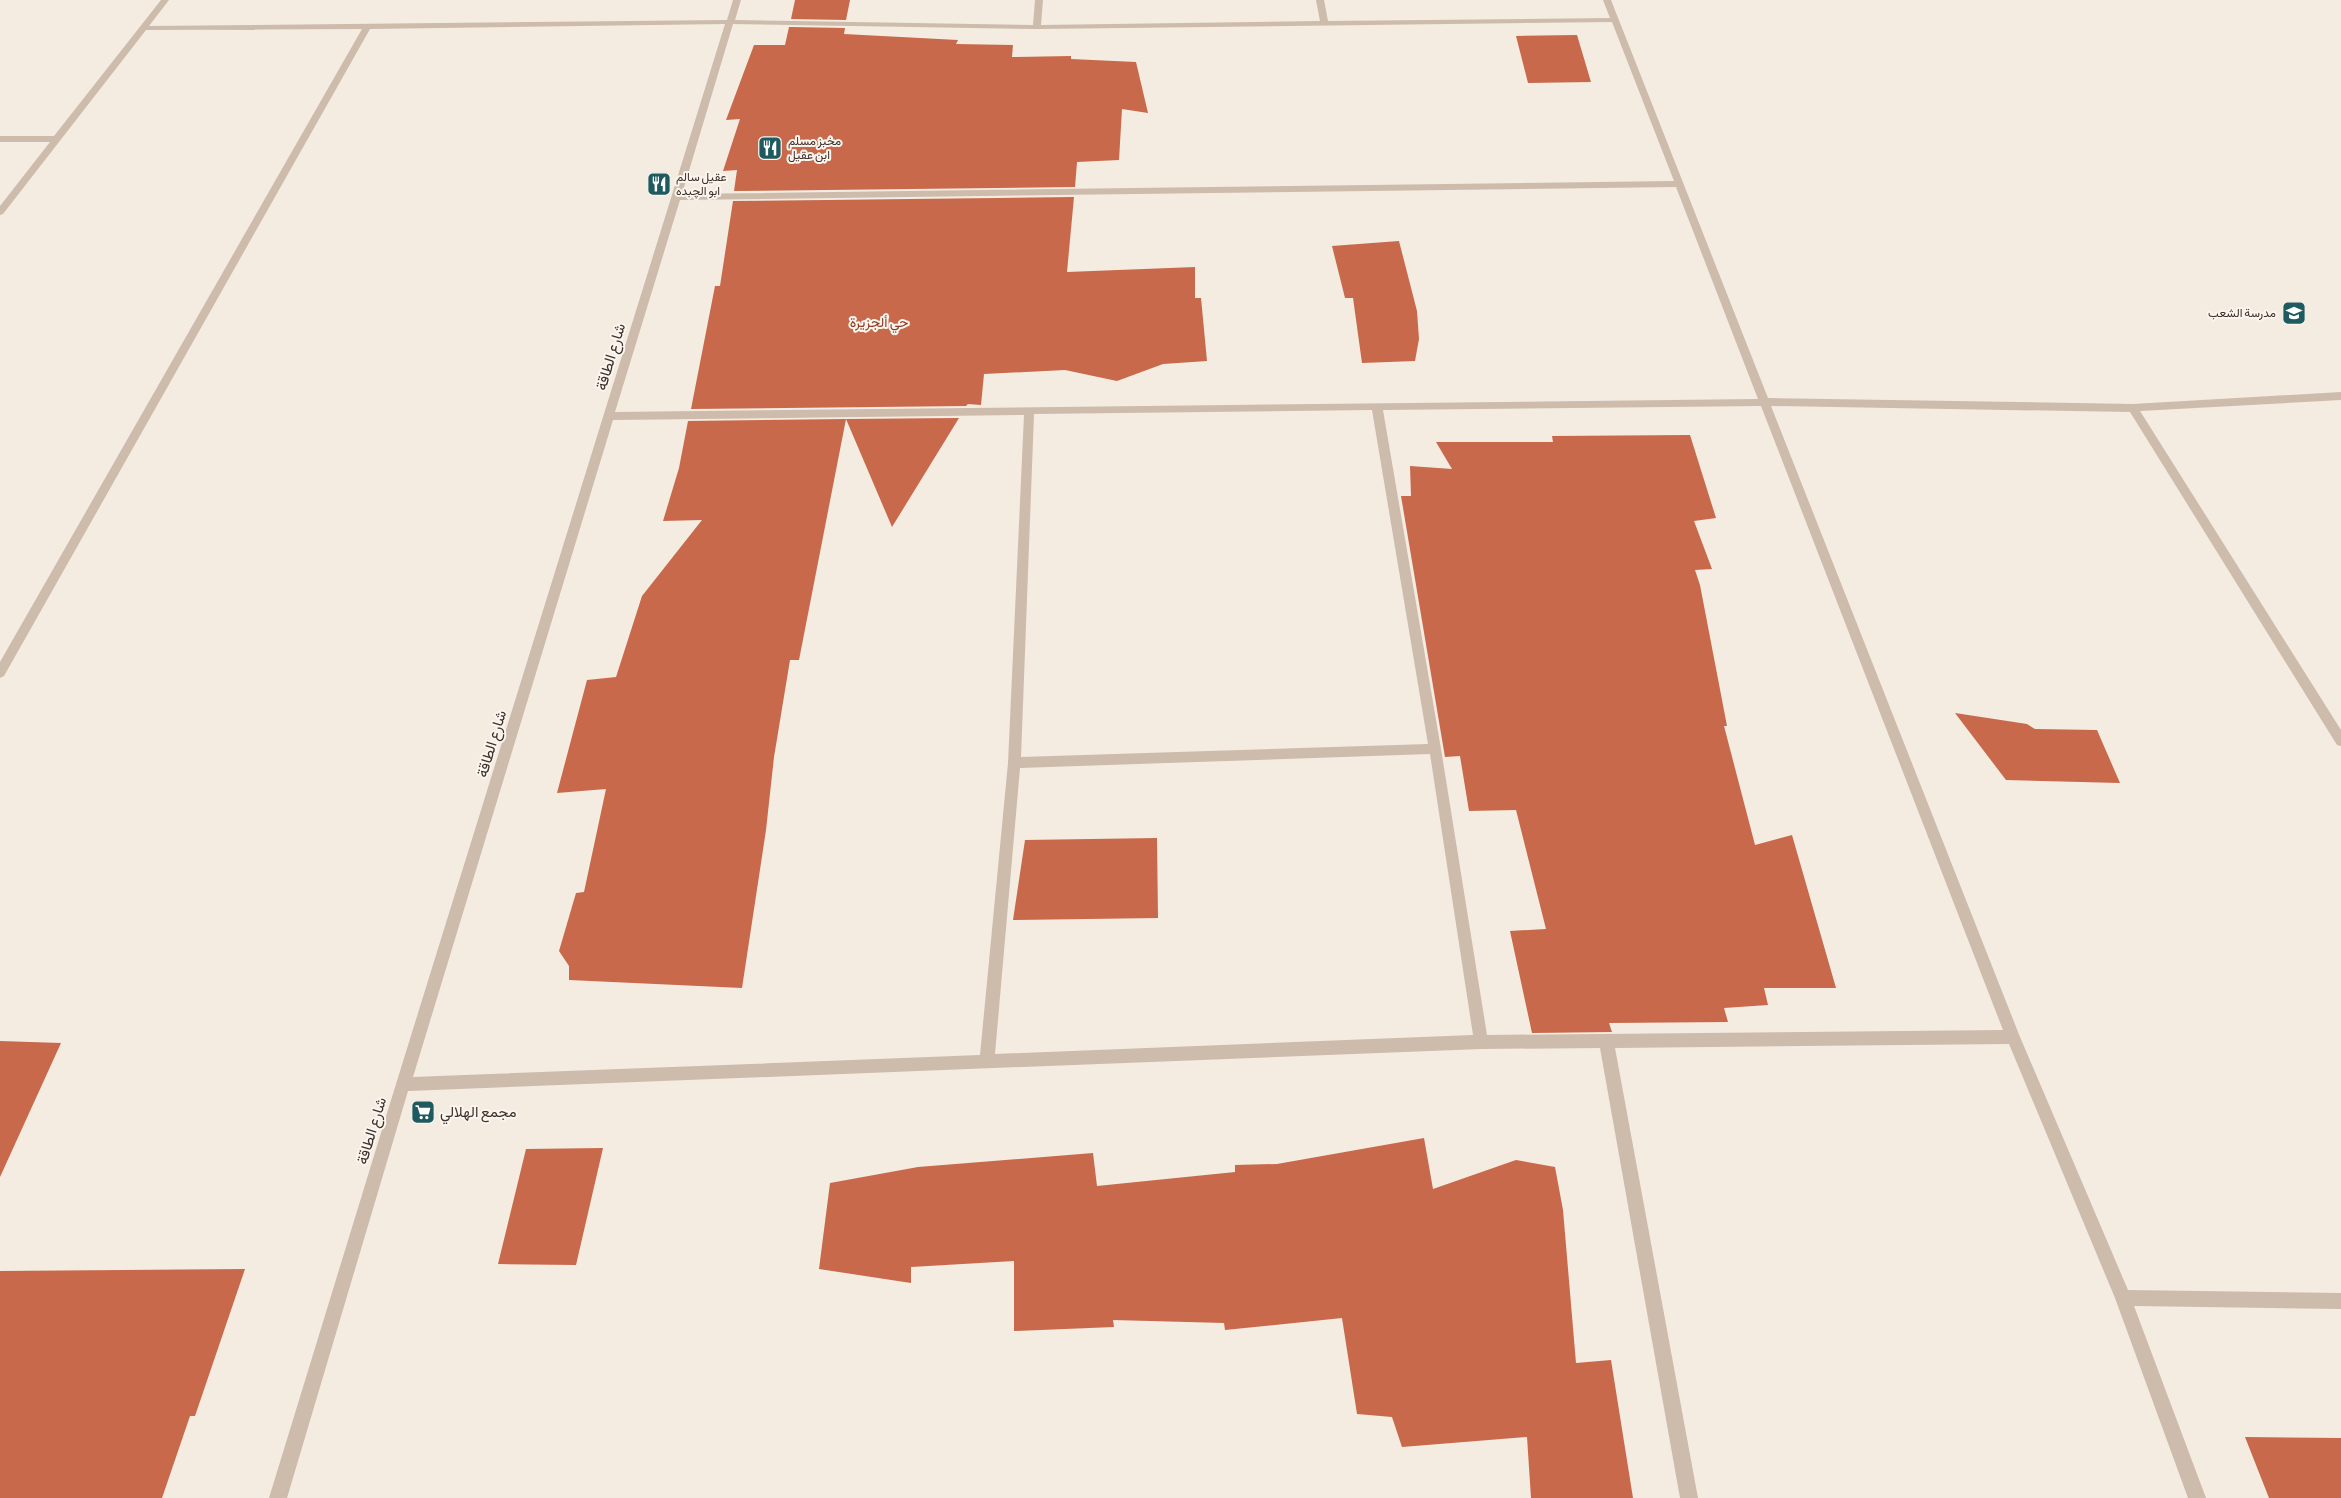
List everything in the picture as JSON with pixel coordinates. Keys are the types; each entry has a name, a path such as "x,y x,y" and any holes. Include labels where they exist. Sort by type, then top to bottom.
{"street":[{"path":"0,212 165,0"},
{"name":"شارع الطاقة","path":"278,1498 403,1084 678,197 737,0"},
{"path":"1037,27 1039,0"},
{"path":"1320,0 1324,23"},
{"path":"1607,0 1766,402 2013,1037 2123,1298 2197,1498"},
{"path":"143,28 730,22 1037,27 1616,20"},
{"path":"0,673 367,27"},
{"path":"0,139 56,139"},
{"path":"678,197 1680,184"},
{"path":"610,416 1766,402 2134,408 2341,396"},
{"path":"1377,407 1435,749 1480,1042"},
{"path":"2134,408 2341,741"},
{"path":"987,1061 1014,763 1029,411"},
{"path":"1014,763 1435,749"},
{"path":"403,1084 1480,1042 2013,1037"},
{"path":"1606,1040 1689,1498"},
{"path":"2123,1298 2341,1301"}],"building":[{"path":"795,0 850,0 846,20 791,19"},
{"path":"789,27 845,28 844,34 958,40 956,44 1013,45 1012,57 1071,56 1071,59 1136,62 1148,113 1122,109 1119,160 1077,162 1075,187 734,191 737,170 723,171 740,119 726,120 754,45 785,45"},
{"path":"1577,35 1591,82 1528,83 1516,36"},
{"path":"1074,197 1067,272 1195,267 1195,298 1201,298 1207,361 1163,364 1117,381 1065,370 984,374 981,405 691,409 715,286 720,286 733,201"},
{"path":"1399,241 1417,311 1419,339 1415,361 1362,363 1353,298 1345,298 1332,246"},
{"path":"959,418 892,527 846,419"},
{"path":"846,419 799,660 790,660 774,757 766,830 742,988 569,980 569,966 559,951 576,893 584,892 606,789 557,793 587,680 616,677 642,596 702,520 663,521 679,468 688,421"},
{"path":"1690,435 1716,518 1694,521 1712,569 1695,570 1700,585 1727,726 1724,726 1755,845 1792,835 1836,988 1764,988 1768,1005 1724,1008 1728,1022 1609,1023 1612,1032 1532,1033 1510,931 1546,929 1516,810 1469,811 1460,756 1445,757 1401,496 1411,496 1410,466 1452,469 1436,442 1553,442 1552,436"},
{"path":"1955,713 2027,724 2035,729 2097,730 2120,783 2006,780"},
{"path":"1157,838 1158,918 1013,920 1025,840"},
{"path":"0,1041 61,1043 0,1177"},
{"path":"1424,1138 1433,1189 1516,1160 1555,1167 1563,1210 1576,1363 1611,1360 1633,1498 1531,1498 1527,1437 1402,1447 1392,1417 1357,1414 1342,1318 1225,1330 1224,1323 1113,1320 1114,1327 1014,1331 1014,1261 911,1267 911,1283 819,1269 830,1183 918,1167 1093,1153 1097,1186 1235,1172 1235,1165 1277,1164"},
{"path":"603,1148 576,1265 498,1264 526,1149"},
{"path":"245,1269 195,1416 190,1416 162,1498 0,1498 0,1271"},
{"path":"2245,1437 2341,1438 2341,1498 2269,1498"}],"place":[{"name":"مخبز مسلم ابن عقيل","path":"770,148"},
{"name":"عقيل سالم ابو الچبده","path":"659,184"},
{"name":"مدرسة الشعب","path":"2294,313"},
{"name":"مجمع الهلالي","path":"423,1112"}],"district":[{"name":"حي ألجزيرة","path":"879,322"}]}
